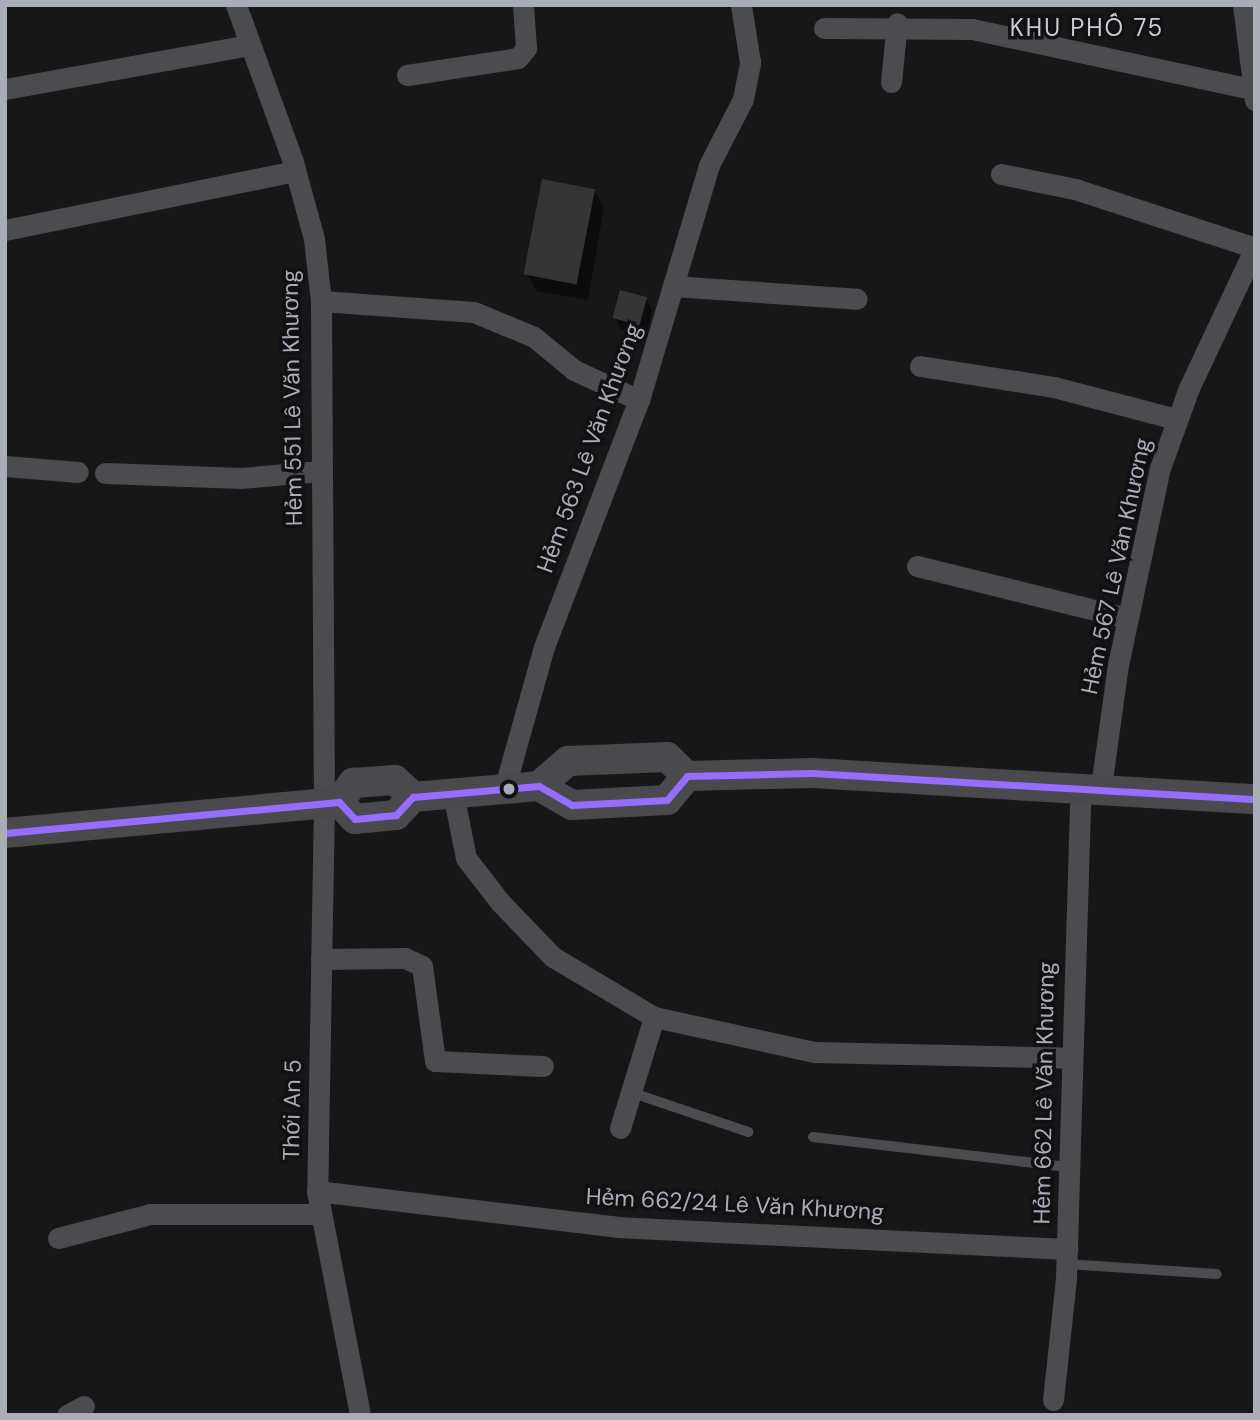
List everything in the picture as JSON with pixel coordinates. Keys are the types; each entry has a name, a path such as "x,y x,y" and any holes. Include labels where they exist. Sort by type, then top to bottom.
{"main road":[{"path":"5,833 332,803 353,783 396,780 413,797 539,786 568,761 667,757 687,776 812,773 1091,787 1255,799"},
{"path":"539,786 572,805 667,800 687,776"}],"street":[{"name":"Hẻm 551 Lê Văn Khương","path":"236,5 295,171 314,239 321,301 319,471 332,803"},
{"path":"407,75 518,58 526,48 523,5"},
{"name":"Hẻm 563 Lê Văn Khương","path":"504,790 544,647 639,400 709,165 743,99 750,62 741,5"},
{"path":"824,28 897,23 972,29 1254,95 1243,5"},
{"path":"891,82 897,23"},
{"path":"5,89 250,45"},
{"path":"5,230 295,171"},
{"path":"1001,174 1075,189 1255,248"},
{"name":"Hẻm 567 Lê Văn Khương","path":"1091,787 1127,618 1176,419 1255,248"},
{"path":"673,286 857,299"},
{"path":"321,301 474,312 534,337 574,370 639,400"},
{"path":"920,366 1065,389 1176,419"},
{"path":"5,466 78,472"},
{"path":"105,473 241,478 319,471"},
{"path":"917,566 1127,618"},
{"name":"Hẻm 662 Lê Văn Khương","path":"1053,1400 1067,1256 1071,1058 1091,787"},
{"path":"453,793 466,858 500,902 553,957 654,1017 815,1052 1071,1058"},
{"name":"Thới An 5","path":"332,803 321,960 317,1191 360,1415"},
{"path":"321,960 405,958 422,966 435,1061 542,1066"},
{"path":"620,1128 654,1017"},
{"name":"Hẻm 662/24 Lê Văn Khương","path":"317,1191 617,1227 1067,1256"},
{"path":"58,1238 150,1214 321,1214"}],"lane":[{"path":"630,1092 748,1132"},
{"path":"813,1137 1070,1167"},
{"path":"1067,1256 1217,1274"}],"building":[{"path":"542,179 595,189 576,285 523,274"},
{"path":"620,290 647,297 640,325 612,318"}],"transit line":[{"path":"339,802 355,819 396,815 413,797 539,786 572,805 667,800 687,776 812,773 1255,799"},
{"path":"5,833 339,802"}],"district":[{"name":"KHU PHỐ 75","path":"1087,28"}]}
